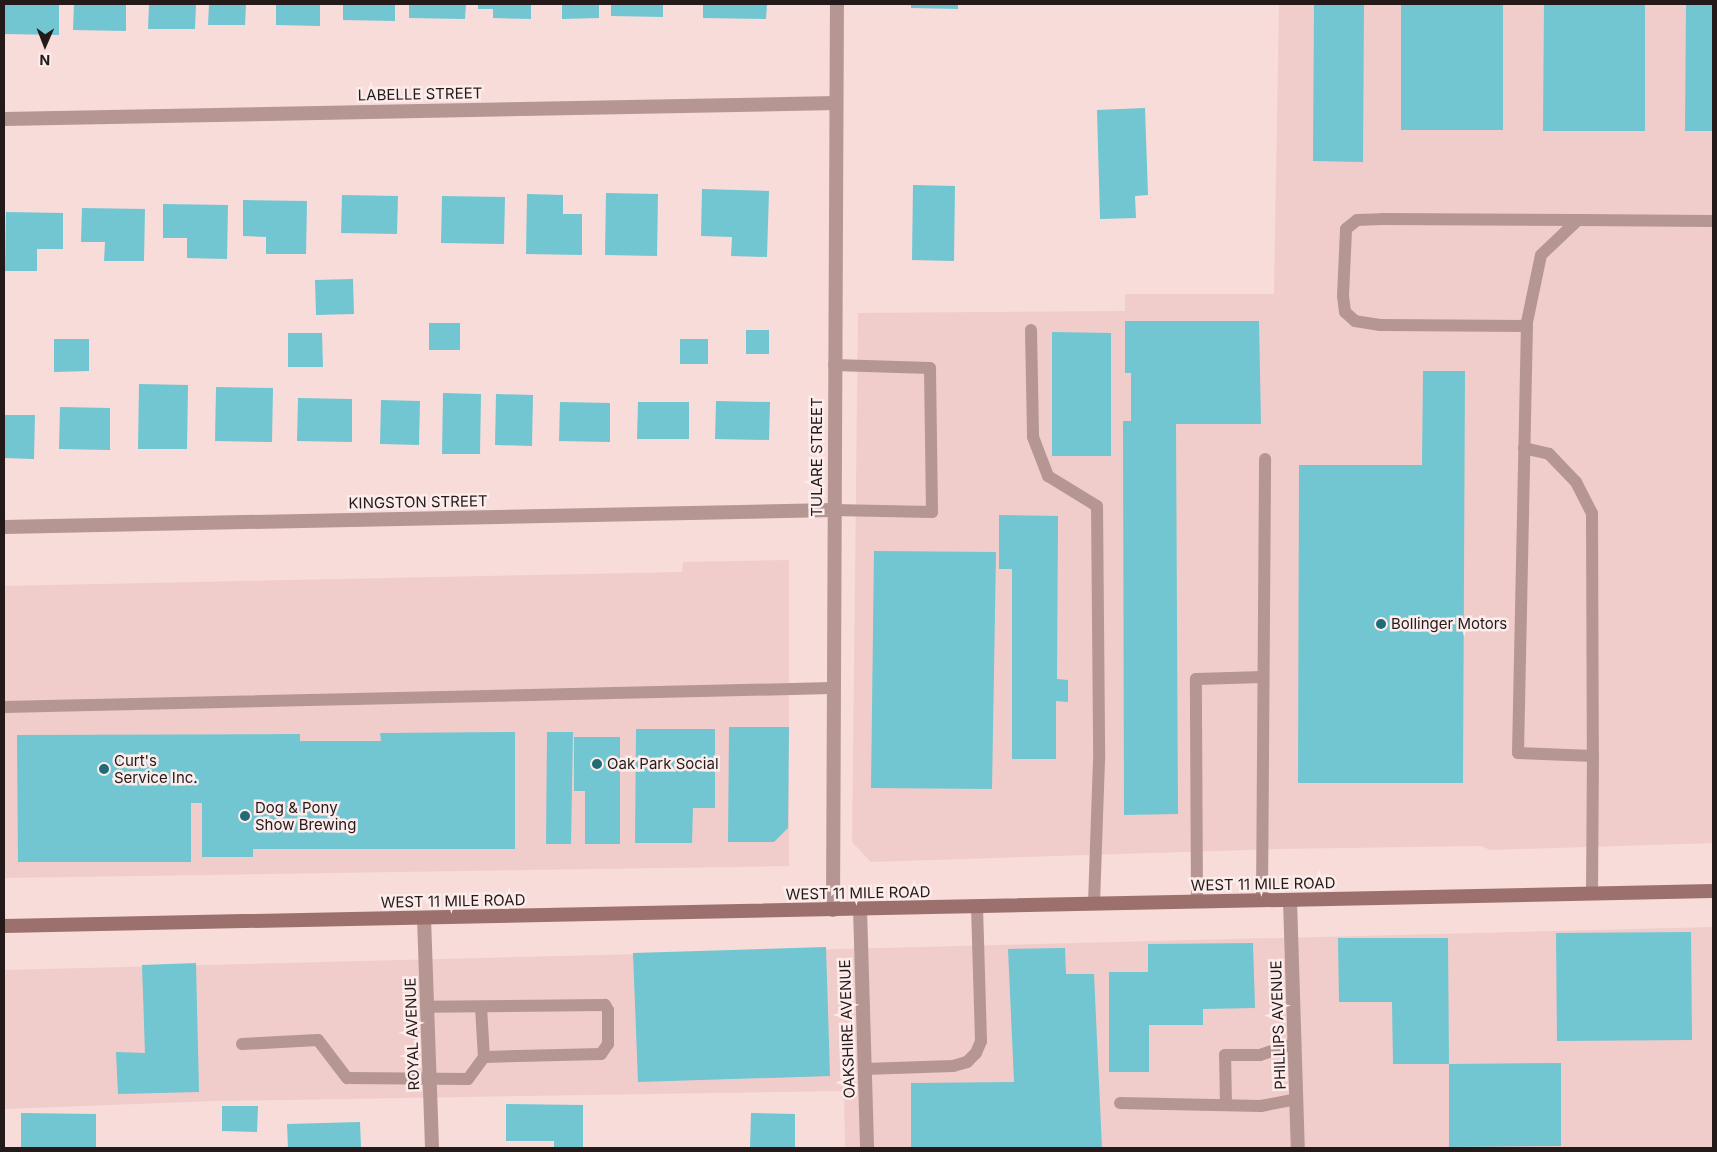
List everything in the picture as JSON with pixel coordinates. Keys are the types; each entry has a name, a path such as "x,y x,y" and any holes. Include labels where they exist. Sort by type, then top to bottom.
{"main road":[{"name":"WEST 11 MILE ROAD","path":"4,926 1713,891"}],"street":[{"name":"TULARE STREET","path":"832,910 837,4"},
{"name":"LABELLE STREET","path":"4,119 836,103"},
{"name":"KINGSTON STREET","path":"4,527 833,510"},
{"name":"PHILLIPS AVENUE","path":"1290,900 1298,1148"},
{"name":"OAKSHIRE AVENUE","path":"860,909 867,1148"},
{"name":"ROYAL AVENUE","path":"424,918 432,1148"}],"lane":[{"path":"1527,326 1380,325 1355,321 1345,312 1343,296 1346,229 1357,220 1382,219 1713,221"},
{"path":"1578,220 1541,255 1527,326 1518,753 1593,756"},
{"path":"1031,330 1033,437 1048,476 1097,506 1099,760 1094,904"},
{"path":"833,510 932,512 930,368 834,365"},
{"path":"1524,448 1549,454 1576,482 1592,513 1592,893"},
{"path":"1262,901 1265,459"},
{"path":"1197,901 1196,679 1263,678"},
{"path":"4,707 832,688"},
{"path":"864,1069 953,1066 967,1062 976,1053 981,1041 977,906"},
{"path":"427,1007 598,1004 608,1010 608,1044 601,1054 484,1057"},
{"path":"242,1044 318,1040 347,1078 429,1077 468,1079 484,1057 481,1007"},
{"path":"1226,1105 1225,1055 1260,1055 1295,1043"},
{"path":"1120,1104 1262,1106 1296,1099"}],"shaded area":[{"path":"1279,4 1713,4 1713,843 1490,850 1481,846 1277,849 871,862 852,842 858,313 1125,311 1125,294 1274,294"},
{"path":"789,560 789,866 4,878 4,586 682,572 683,562"},
{"path":"1713,927 1713,1148 845,1148 844,1091 216,1101 4,1109 4,970"}],"building":[{"path":"5,4 59,4 59,35 5,34"},
{"path":"74,4 126,4 126,31 73,30"},
{"path":"149,4 196,4 195,29 148,29"},
{"path":"209,4 246,4 245,25 208,25"},
{"path":"276,4 320,4 320,26 276,25"},
{"path":"343,4 395,4 395,21 343,20"},
{"path":"409,4 466,4 465,19 409,18"},
{"path":"478,4 531,4 531,19 493,18 493,9 478,9"},
{"path":"562,4 599,4 599,18 562,19"},
{"path":"611,4 663,4 663,17 611,16"},
{"path":"703,4 767,4 766,19 703,18"},
{"path":"911,4 958,4 958,9 911,8"},
{"path":"1314,4 1364,4 1363,162 1313,161"},
{"path":"1401,4 1503,4 1503,130 1401,130"},
{"path":"1544,4 1645,4 1645,131 1543,131"},
{"path":"1686,4 1713,4 1713,131 1685,131"},
{"path":"1145,108 1148,195 1135,196 1136,218 1100,219 1097,110"},
{"path":"913,185 955,186 954,261 912,260"},
{"path":"702,189 769,191 767,257 731,256 732,237 701,236"},
{"path":"606,193 658,194 657,256 605,255"},
{"path":"527,194 563,195 563,214 582,214 582,255 526,254"},
{"path":"342,195 398,196 397,234 341,233"},
{"path":"442,196 505,197 504,244 441,243"},
{"path":"243,200 307,201 306,254 266,254 266,237 243,236"},
{"path":"163,204 228,205 227,259 187,258 187,238 163,238"},
{"path":"82,208 145,209 144,261 104,261 105,242 81,242"},
{"path":"6,212 63,213 63,249 37,249 37,271 5,271"},
{"path":"353,279 354,314 316,315 315,280"},
{"path":"1125,321 1259,321 1261,424 1176,424 1178,814 1124,815 1123,421 1131,421 1131,373 1125,373"},
{"path":"429,323 460,323 460,350 429,350"},
{"path":"746,330 769,330 769,354 746,354"},
{"path":"1052,332 1111,333 1111,456 1052,456"},
{"path":"288,333 322,333 323,367 288,367"},
{"path":"54,339 89,339 89,371 54,372"},
{"path":"680,339 708,339 708,364 680,364"},
{"name":"Bollinger Motors","path":"1423,371 1465,371 1463,783 1298,783 1299,465 1422,465"},
{"path":"139,384 188,385 187,449 138,449"},
{"path":"216,387 273,388 272,442 215,441"},
{"path":"443,393 481,394 480,454 442,454"},
{"path":"496,394 533,395 532,446 495,445"},
{"path":"298,398 352,399 352,442 297,441"},
{"path":"381,400 420,401 419,445 380,444"},
{"path":"716,401 770,402 769,440 715,439"},
{"path":"560,402 610,403 610,442 559,441"},
{"path":"638,402 689,402 689,439 637,439"},
{"path":"60,407 110,408 110,450 59,449"},
{"path":"4,415 35,415 34,459 4,458"},
{"path":"999,515 1058,516 1057,679 1068,680 1068,702 1056,701 1056,759 1012,759 1012,569 999,569"},
{"path":"874,551 996,552 992,789 871,788"},
{"path":"729,727 789,727 788,828 774,842 728,842"},
{"path":"636,729 715,729 715,808 693,808 692,843 635,843"},
{"path":"515,732 515,849 253,849 253,857 202,857 202,803 191,803 191,862 18,862 17,735 300,734 300,741 381,741 380,733"},
{"path":"547,732 573,732 571,844 546,844"},
{"name":"Oak Park Social","path":"574,737 620,737 620,844 585,844 585,791 574,791"},
{"path":"1691,932 1692,1040 1557,1041 1556,933"},
{"path":"1338,938 1448,938 1449,1064 1393,1064 1392,1002 1339,1002"},
{"path":"1253,943 1255,1008 1203,1009 1203,1025 1149,1025 1149,1072 1109,1072 1109,972 1148,972 1148,944"},
{"path":"826,947 830,1076 638,1082 633,953"},
{"path":"1065,948 1066,974 1094,974 1102,1148 911,1148 911,1083 1014,1082 1008,949"},
{"path":"196,963 199,1092 118,1094 116,1052 145,1053 142,965"},
{"path":"1561,1063 1561,1146 1449,1147 1449,1064"},
{"path":"506,1104 583,1105 583,1148 554,1148 554,1141 506,1141"},
{"path":"222,1106 258,1106 257,1132 222,1131"},
{"path":"21,1113 96,1114 96,1148 21,1148"},
{"path":"751,1113 795,1114 795,1148 750,1148"},
{"path":"360,1122 361,1148 288,1148 287,1124"}],"place":[{"name":"Bollinger Motors","path":"1381,624"},
{"name":"Oak Park Social","path":"597,764"},
{"name":"Curt's Service Inc.","path":"104,769"},
{"name":"Dog & Pony Show Brewing","path":"245,816"}]}
